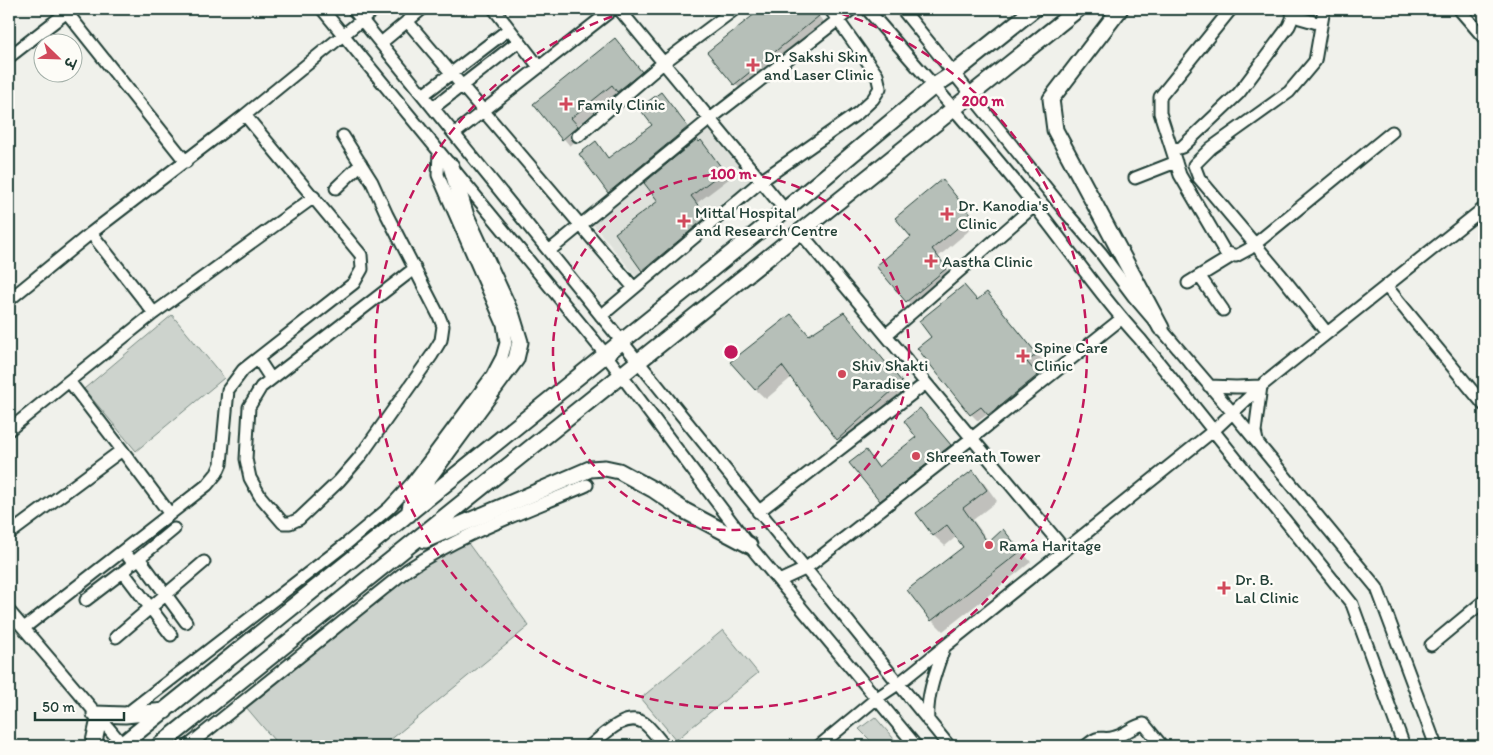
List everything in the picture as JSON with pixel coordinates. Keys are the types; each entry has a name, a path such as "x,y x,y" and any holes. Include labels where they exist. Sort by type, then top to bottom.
{"main road":[{"path":"128,744 165,711 785,210 934,86 954,73 1034,9"},
{"path":"166,743 1078,9"},
{"path":"1120,9 1051,98 1055,130 1161,328"},
{"path":"409,514 412,500 516,359 520,342 512,316 466,216 451,166"},
{"path":"409,547 590,469 605,468 619,471 634,479 685,511 749,545"},
{"path":"93,746 97,716 165,711"}],"street":[{"path":"322,9 606,355 749,545 916,746"},
{"path":"353,9 949,746"},
{"path":"9,300 90,233 186,162 375,9"},
{"path":"380,43 422,9"},
{"path":"494,9 539,67"},
{"path":"454,134 612,9"},
{"path":"619,9 785,210"},
{"path":"578,136 664,63 735,9"},
{"path":"601,316 761,181 858,113 874,99 880,88 878,75 830,9"},
{"path":"549,251 710,119 852,9"},
{"path":"867,9 954,108 1034,205 1121,319 1140,339 1352,604 1404,746"},
{"path":"902,9 1161,328 1257,441 1377,588 1436,746"},
{"path":"1231,9 1160,97 1160,113 1180,175 1224,249 1232,256"},
{"path":"1324,9 1315,61 1289,92 1211,148 1194,165 1199,178 1326,333"},
{"path":"1459,9 1484,38"},
{"path":"9,57 66,10 186,162"},
{"path":"1172,150 1182,147 1239,93 1289,26 1293,11"},
{"path":"1293,11 1300,18 1321,24"},
{"path":"407,21 634,288"},
{"path":"423,95 509,29"},
{"path":"433,108 519,41"},
{"path":"24,628 207,485 218,473 221,464 228,390 243,370 354,283 362,269 361,255 245,115"},
{"path":"1188,283 1232,256 1240,255 1255,245 1337,175 1392,132"},
{"path":"343,136 361,164 415,268 439,316 443,326 441,340 359,458 325,496 299,519 290,523 283,523 260,496 250,478 246,459 249,407 261,387 415,268"},
{"path":"126,715 346,544 389,508 411,484 492,376 506,343 503,324 438,175 439,152"},
{"path":"1135,178 1176,162"},
{"path":"336,188 361,164"},
{"path":"9,430 154,313 314,197"},
{"path":"886,335 1034,205"},
{"path":"819,746 1214,431 1261,386 1484,208"},
{"path":"800,232 1066,550"},
{"path":"90,233 154,313"},
{"path":"1200,277 1223,310"},
{"path":"1386,286 1484,406"},
{"path":"779,581 805,569 1121,319"},
{"path":"258,358 271,379"},
{"path":"70,381 170,514"},
{"path":"758,512 926,383"},
{"path":"1209,386 1261,386"},
{"path":"1257,441 1255,432 1261,386"},
{"path":"9,534 122,450"},
{"path":"188,746 407,570 430,555 587,485"},
{"path":"86,600 124,573 174,530"},
{"path":"124,551 136,561 166,595 186,622"},
{"path":"116,637 204,562"},
{"path":"124,573 171,635"},
{"path":"1431,645 1484,601"},
{"path":"9,611 97,716 128,744"},
{"path":"928,721 927,710 931,688 944,648"},
{"path":"590,746 618,724 634,720 642,722 665,746"},
{"path":"1086,746 1096,738 1115,737 1137,725 1144,724 1162,746"}],"shaded area":[{"path":"708,128 753,180 638,279 592,223"},
{"path":"172,315 224,378 136,451 84,389"},
{"path":"467,542 529,626 383,746 279,746 246,707 424,562"},
{"path":"723,630 758,673 676,740 641,698"},
{"path":"875,717 900,746 876,746 859,729"}],"building":[{"path":"761,9 813,9 819,16 734,85 707,52"},
{"path":"615,38 642,72 617,92 612,85 571,118 578,126 562,140 533,104"},
{"path":"661,92 688,127 608,193 579,154 596,141 608,158 652,125 639,108"},
{"path":"697,139 699,142 701,140 724,171 691,196 707,217 642,271 615,233 658,201 644,183"},
{"path":"942,179 972,216 932,249 947,268 906,302 876,266 911,237 895,218"},
{"path":"964,285 977,300 987,292 1037,354 1027,362 1038,375 988,415 981,407 970,415 917,348 931,337 919,321"},
{"name":"Shiv Shakti Paradise","path":"844,312 902,382 837,440 782,366 755,390 730,362 791,314 809,335"},
{"name":"Shreenath Tower","path":"920,408 951,445 880,501 849,463 866,450 878,467 916,437 904,421"},
{"name":"Rama Haritage","path":"973,470 987,490 963,508 988,543 1003,529 1021,551 931,621 907,590 963,547 947,525 933,536 916,513"}],"place":[{"name":"Dr. Sakshi Skin and Laser Clinic","path":"753,65"},
{"name":"Family Clinic","path":"566,104"},
{"name":"Dr. Kanodia's Clinic","path":"947,214"},
{"name":"Mittal Hospital and Research Centre","path":"684,221"},
{"name":"Aastha Clinic","path":"931,261"},
{"name":"Spine Care Clinic","path":"1023,356"},
{"name":"Shiv Shakti Paradise","path":"842,374"},
{"name":"Shreenath Tower","path":"916,456"},
{"name":"Rama Haritage","path":"989,545"},
{"name":"Dr. B. Lal Clinic","path":"1224,588"}]}
